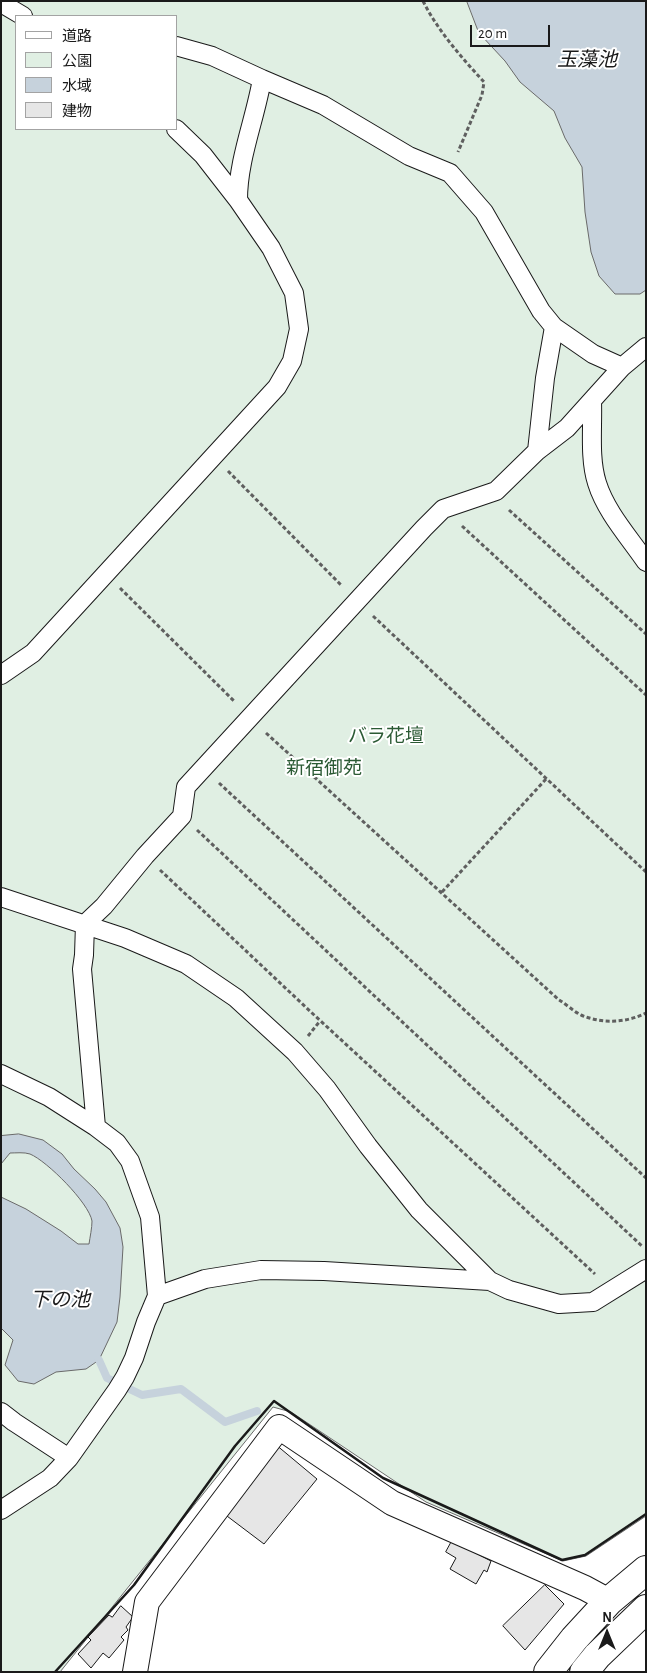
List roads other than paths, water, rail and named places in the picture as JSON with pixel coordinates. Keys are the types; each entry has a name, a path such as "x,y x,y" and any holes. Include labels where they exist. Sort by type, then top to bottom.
{"main road":[{"path":"548,1672 574,1639 609,1601 646,1570"},
{"path":"584,1672 597,1656 646,1609"}],"street":[{"path":"178,47 212,56 323,106 408,156 450,173 484,212 541,311 554,327 593,354 622,367"},
{"path":"238,200 238,180 262,79"},
{"path":"1,675 33,653 277,388 292,361 299,329 294,293 271,248 238,200 202,155 177,130"},
{"path":"537,451 545,378 554,327"},
{"path":"96,1127 82,969 85,924 104,906 145,856 182,816 186,787 424,528 443,509 496,491 537,451 567,428 622,367 646,346"},
{"path":"592,401 592,448 596,482 610,510 646,562"},
{"path":"1,897 126,938 186,964 236,998 295,1052 327,1089 368,1146 419,1210 490,1281 509,1290 559,1304 593,1302 646,1268"},
{"path":"1,1074 49,1097 96,1127 117,1144 130,1161 150,1217 157,1296 134,1358 121,1384 69,1458 50,1478 1,1510"},
{"path":"157,1296 205,1278 260,1270 324,1271 490,1281"},
{"path":"1,1412 69,1458"},
{"path":"135,1672 147,1602 278,1427 392,1503 559,1576 609,1601"}],"water":[{"name":"玉藻池","path":"467,1 646,1 646,290 640,294 615,294 599,276 591,252 585,212 582,167 565,138 554,111 520,82 505,61 479,33"},
{"name":"下の池","path":"19,1134 43,1140 62,1154 74,1169 95,1189 106,1202 120,1228 123,1247 117,1322 99,1360 86,1369 56,1372 34,1384 18,1381 5,1365 13,1340 1,1328 1,1197 26,1209 78,1244 89,1244 92,1221 76,1194 37,1158 28,1153 10,1153 1,1164 1,1136"}],"waterway":[{"path":"99,1360 107,1378 111,1380 142,1395 181,1389 225,1422 257,1411"}],"park label":[{"name":"バラ花壇","path":"386,736"},
{"name":"新宿御苑","path":"324,768"}]}
